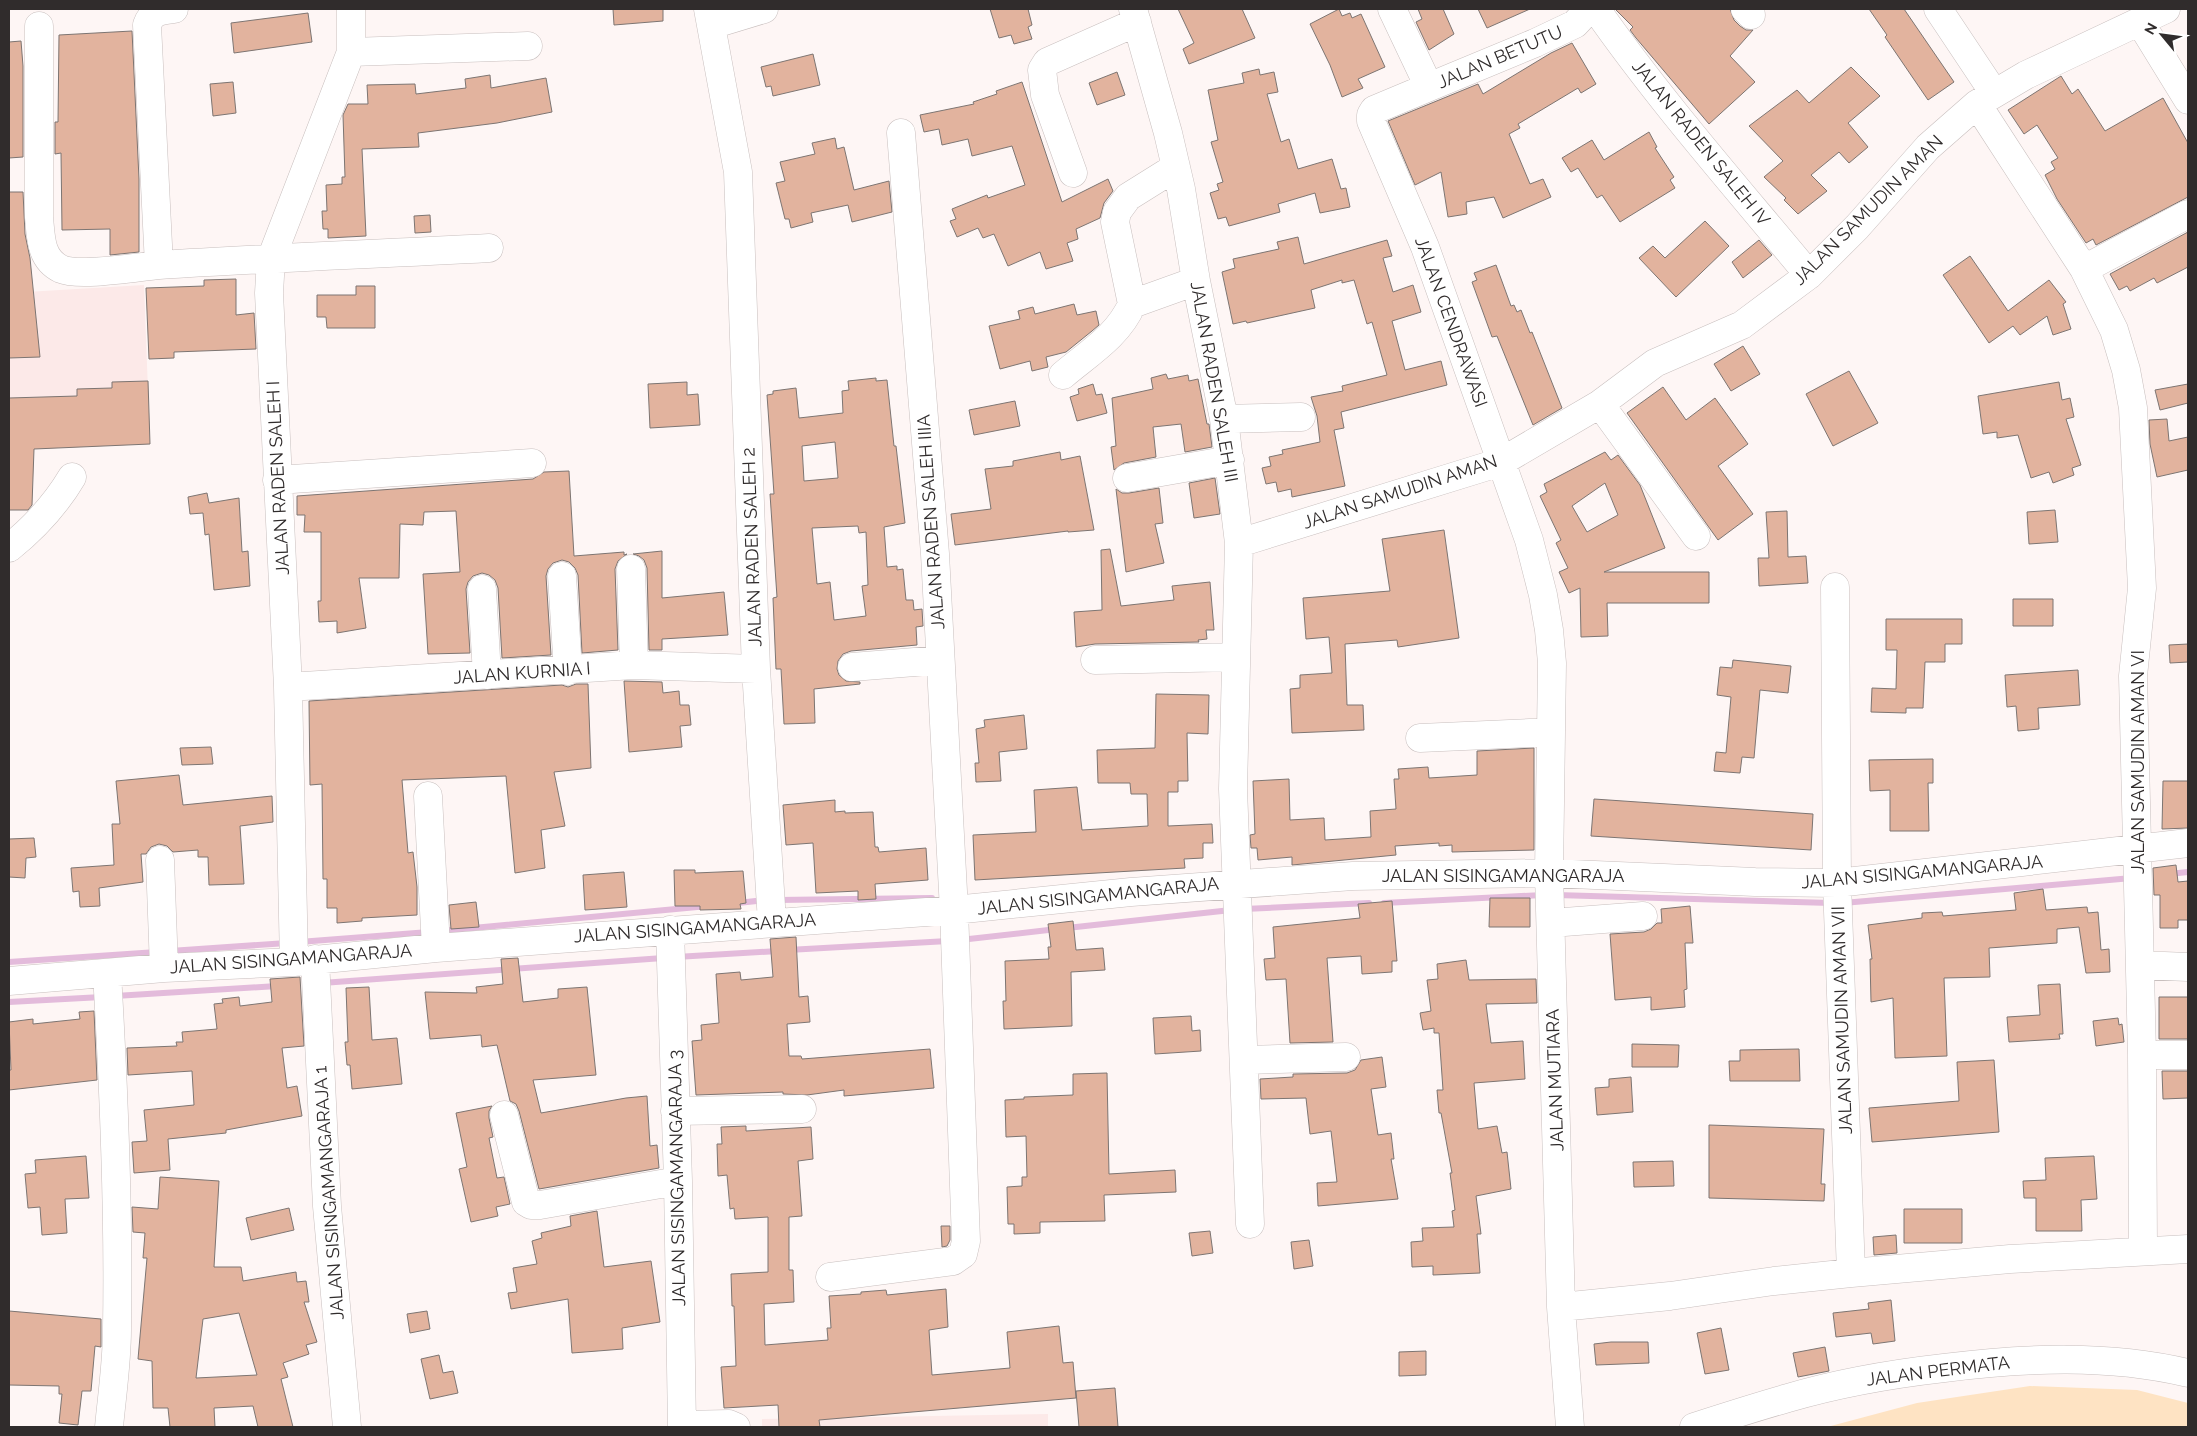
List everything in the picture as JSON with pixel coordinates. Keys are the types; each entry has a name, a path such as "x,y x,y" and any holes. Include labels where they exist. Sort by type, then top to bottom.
{"street":[{"path":"159,265 147,25 151,15 158,11 174,9"},
{"name":"JALAN RADEN SALEH I","path":"305,960 288,687 269,293 271,259 352,52 351,9"},
{"path":"709,17 764,9"},
{"name":"JALAN BETUTU","path":"1392,9 1430,87 1535,43 1574,24 1589,9"},
{"name":"JALAN RADEN SALEH IV","path":"1596,9 1696,137 1809,275"},
{"name":"JALAN SAMUDIN AMAN VI","path":"1938,9 1985,98 2084,269 2114,330 2126,370 2133,408 2142,588 2133,676 2142,1055 2142,1251"},
{"name":"JALAN SAMUDIN AMAN","path":"1239,544 1501,462 1600,404 1655,362 1742,325 1809,275 1857,227 1928,147 1985,98 2026,74 2166,9"},
{"path":"1073,173 1045,95 1042,70 1047,62 1135,15"},
{"name":"JALAN RADEN SALEH III","path":"1135,15 1176,168 1196,281 1224,419 1239,544 1233,789 1250,1224"},
{"name":"JALAN RADEN SALEH 2","path":"709,17 738,172 756,669 772,922"},
{"path":"2140,22 2188,100"},
{"path":"39,26 39,217 42,246 48,261 62,270 79,272 159,265 489,248"},
{"path":"352,52 528,46"},
{"name":"JALAN CENDRAWASI","path":"1430,87 1374,110 1371,115 1371,121 1425,247 1529,540 1543,595 1549,630 1552,663 1551,732"},
{"name":"JALAN RADEN SALEH IIIA","path":"830,1277 953,1261 963,1254 967,1229 954,910 935,554 901,133"},
{"path":"1063,375 1114,333 1127,316 1132,304 1115,222 1118,212 1128,197 1176,168"},
{"path":"2084,269 2188,214"},
{"path":"1132,304 1196,281"},
{"path":"1600,404 1696,536"},
{"path":"1224,419 1301,416"},
{"path":"1127,478 1230,460"},
{"path":"277,480 532,463"},
{"path":"9,548 42,518 64,491 72,476"},
{"path":"631,569 634,665"},
{"path":"562,576 568,670"},
{"name":"JALAN SAMUDIN AMAN VII","path":"1835,587 1837,883 1851,1273"},
{"path":"482,589 487,675"},
{"path":"1095,660 1236,657"},
{"path":"852,667 940,660"},
{"name":"JALAN KURNIA I","path":"288,687 634,665 756,669"},
{"path":"1420,738 1551,732"},
{"name":"JALAN MUTIARA","path":"1551,732 1549,873 1561,1307 1570,1427"},
{"path":"428,796 436,948"},
{"name":"JALAN SISINGAMANGARAJA","path":"9,981 164,968 305,960 772,922 954,910 1236,883 1353,876 1549,873 1754,882 1837,883 2188,844"},
{"path":"160,860 164,968"},
{"path":"1551,923 1643,916"},
{"name":"JALAN SISINGAMANGARAJA 3","path":"670,930 678,1181 682,1426"},
{"name":"JALAN SISINGAMANGARAJA 1","path":"305,960 347,1427"},
{"path":"2140,965 2188,967"},
{"path":"107,973 116,1134 117,1241 117,1331 109,1427"},
{"path":"2142,1055 2188,1055"},
{"path":"1244,1060 1346,1058"},
{"path":"675,1111 802,1109"},
{"path":"504,1115 526,1202 528,1203 540,1205 678,1181"},
{"path":"1561,1307 1670,1296 1774,1281 1851,1273 2010,1259 2188,1249"},
{"name":"JALAN PERMATA","path":"1694,1427 1789,1397 1842,1385 1891,1375 1975,1364 2108,1360 2188,1373"},
{"path":"682,1426 729,1424 736,1427"}],"shaded area":[{"path":"144,285 150,444 9,450 9,293"},
{"path":"2030,1386 2137,1390 2188,1403 2188,1427 1827,1427 1917,1403"},
{"path":"1048,1414 1048,1427 762,1427 762,1419"}],"building":[{"path":"613,9 663,9 663,21 614,25"},
{"path":"990,9 1028,9 1032,25 1028,27 1032,39 1014,44 1011,35 999,38"},
{"path":"1178,9 1242,9 1255,38 1189,64 1183,49 1194,43"},
{"path":"1339,9 1342,16 1350,13 1352,18 1361,14 1385,67 1358,79 1363,88 1342,97 1330,65 1310,24"},
{"path":"1418,9 1443,9 1454,34 1429,50 1416,22 1422,19"},
{"path":"1478,9 1530,9 1487,28"},
{"path":"1615,9 1730,9 1734,20 1740,26 1746,30 1753,30 1730,56 1755,82 1709,124 1636,38 1630,30 1633,27"},
{"path":"1869,9 1904,9 1954,82 1928,100 1885,37 1887,35"},
{"path":"308,13 312,42 234,53 231,23"},
{"path":"132,31 139,179 139,252 110,255 110,229 62,230 61,153 55,154 55,122 58,122 59,35"},
{"path":"21,41 23,66 23,157 9,158 9,42"},
{"path":"1572,43 1596,84 1581,93 1578,88 1518,124 1520,128 1509,134 1530,184 1543,179 1551,197 1503,218 1494,197 1466,202 1467,214 1448,217 1441,172 1415,185 1388,121 1478,84 1483,94 1551,53"},
{"path":"813,54 820,85 773,96 771,86 766,87 761,67"},
{"path":"1851,67 1880,96 1848,123 1868,147 1849,163 1839,152 1811,175 1827,191 1798,214 1784,200 1786,198 1764,177 1783,161 1749,126 1797,90 1809,103"},
{"path":"1259,69 1260,75 1274,72 1278,92 1267,94 1281,142 1289,139 1298,169 1332,159 1341,189 1346,188 1350,207 1320,213 1315,193 1278,204 1280,212 1229,226 1226,217 1218,219 1210,193 1219,190 1217,184 1223,182 1211,142 1218,140 1208,90 1244,83 1242,73"},
{"path":"1117,72 1125,95 1097,105 1089,83"},
{"path":"490,75 491,88 546,78 552,112 497,123 418,133 419,147 362,149 366,236 328,238 328,229 323,229 322,211 327,211 326,185 342,184 342,177 345,177 343,115 348,104 368,104 367,85 415,84 416,94 466,88 465,79"},
{"path":"2061,76 2072,94 2078,89 2105,131 2163,98 2188,143 2188,197 2096,245 2093,239 2086,243 2057,199 2045,175 2055,169 2051,162 2058,158 2037,125 2024,134 2008,110"},
{"path":"233,82 236,113 213,116 210,84"},
{"path":"1022,82 1062,202 1108,179 1113,191 1104,203 1100,218 1076,229 1078,239 1067,243 1073,261 1046,269 1040,252 1008,266 994,234 983,238 978,228 957,237 950,221 956,219 952,209 987,195 988,198 1025,185 1012,146 972,156 968,139 942,145 939,129 924,132 920,115 974,104 973,102 997,94 996,91"},
{"path":"1649,132 1657,147 1655,148 1674,177 1670,180 1675,188 1620,222 1602,195 1597,198 1578,168 1571,172 1562,158 1592,140 1604,160"},
{"path":"835,138 837,149 844,147 854,190 889,181 892,212 852,222 848,205 811,213 813,222 791,228 789,219 785,219 776,183 785,181 780,162 815,154 812,143"},
{"path":"9,192 23,192 25,234 30,258 40,357 9,358"},
{"path":"430,215 431,232 415,233 414,216"},
{"path":"1705,221 1729,246 1676,297 1639,258 1653,246 1665,258"},
{"path":"2188,232 2188,267 2157,283 2154,278 2130,291 2127,286 2119,290 2110,274"},
{"path":"1298,237 1304,264 1387,240 1392,256 1383,258 1393,292 1413,285 1421,312 1392,321 1405,370 1441,361 1447,385 1341,412 1344,428 1334,430 1345,486 1292,497 1291,489 1278,492 1276,482 1266,484 1262,468 1271,466 1269,457 1283,454 1282,450 1320,442 1317,416 1311,397 1343,391 1342,386 1387,375 1372,322 1367,324 1354,280 1342,283 1342,280 1311,290 1315,308 1247,323 1246,321 1233,324 1222,272 1235,268 1233,259 1279,249 1277,242"},
{"path":"1759,240 1772,255 1743,278 1732,262"},
{"path":"1970,256 2008,311 2049,280 2066,302 2063,304 2071,329 2053,335 2047,316 2020,335 2013,326 1989,343 1943,275"},
{"path":"1496,265 1511,306 1514,305 1517,312 1521,310 1530,333 1532,332 1562,408 1533,425 1497,336 1492,337 1472,282 1477,280 1474,273"},
{"path":"236,279 236,315 254,313 256,349 174,352 174,358 149,359 146,288 204,286 204,280"},
{"path":"356,286 375,286 375,328 327,328 326,317 317,317 317,295 356,295"},
{"path":"1074,304 1077,315 1096,311 1099,325 1066,352 1046,357 1048,367 1032,371 1030,361 1000,369 989,326 1020,319 1018,311 1033,307 1035,314"},
{"path":"1743,346 1760,374 1731,391 1714,364"},
{"path":"1849,371 1878,423 1833,446 1806,394"},
{"path":"1166,374 1168,379 1188,375 1189,381 1198,379 1207,424 1209,424 1212,447 1185,452 1181,424 1153,427 1156,457 1124,463 1114,470 1111,447 1116,446 1112,398 1153,389 1151,378"},
{"path":"876,378 876,381 887,380 905,523 884,527 887,567 897,566 897,570 903,569 906,600 913,600 914,610 922,609 923,626 916,627 917,645 851,651 843,654 838,661 837,669 839,675 846,681 860,682 860,684 814,689 815,723 784,724 781,669 776,669 773,598 777,597 770,494 774,494 767,395 773,394 773,391 796,388 799,418 843,413 842,391 849,390 848,381","holes":["835,442 838,478 804,481 802,446","858,526 859,533 866,532 868,585 862,586 866,616 834,620 830,582 817,584 812,528"]},
{"path":"148,381 150,444 34,449 32,505 28,510 9,510 9,398 77,396 77,389 112,388 112,382"},
{"path":"687,382 687,395 698,394 700,425 650,428 648,384"},
{"path":"2059,382 2062,400 2070,398 2074,417 2066,419 2081,465 2072,468 2074,475 2053,483 2049,472 2031,478 2018,435 1997,438 1997,432 1983,434 1978,396"},
{"path":"1093,384 1096,395 1102,394 1107,413 1077,421 1070,397 1079,394 1078,389"},
{"path":"2188,384 2188,403 2160,410 2155,390"},
{"path":"1663,387 1686,420 1715,398 1748,444 1718,466 1753,514 1718,540 1627,413"},
{"path":"1015,401 1020,426 974,435 969,410"},
{"path":"2167,419 2169,441 2188,437 2188,470 2157,477 2150,444 2149,420"},
{"path":"1060,452 1061,460 1080,456 1094,530 1068,531 955,545 951,514 991,509 985,469 1013,466 1013,461"},
{"path":"1605,452 1611,460 1618,455 1640,485 1665,548 1604,572 1709,572 1709,603 1607,603 1608,636 1581,637 1580,588 1569,593 1559,572 1568,568 1556,543 1561,540 1540,496 1547,492 1544,484","holes":["1605,483 1618,515 1587,532 1572,506"]},
{"path":"569,471 574,556 624,552 624,555 627,554 618,561 615,569 618,650 582,653 578,575 575,568 569,562 562,560 553,563 548,569 546,576 551,655 502,658 498,588 495,580 489,575 482,573 473,576 468,582 466,589 470,653 428,654 423,574 460,572 456,511 424,512 423,525 400,524 399,578 359,578 366,628 337,633 337,621 319,622 318,601 321,601 321,532 304,532 305,515 297,515 297,496 533,479 544,472"},
{"path":"1215,478 1220,514 1194,518 1189,483"},
{"path":"1159,488 1163,523 1155,524 1164,563 1126,572 1116,489 1122,493 1129,493"},
{"path":"207,493 209,503 239,498 242,552 248,551 250,586 214,590 209,534 205,535 203,513 190,514 188,497"},
{"path":"2055,510 2058,542 2029,544 2027,512"},
{"path":"1787,511 1788,557 1806,556 1808,583 1759,586 1758,558 1769,558 1766,512"},
{"path":"1444,530 1459,638 1398,647 1397,640 1345,644 1347,705 1363,705 1364,730 1292,733 1290,689 1300,688 1300,675 1332,673 1329,637 1306,639 1303,598 1390,591 1382,539"},
{"path":"1110,549 1121,606 1174,600 1172,586 1210,582 1214,630 1206,630 1207,639 1198,640 1199,642 1095,644 1076,647 1074,612 1102,610 1101,550"},
{"path":"662,551 662,598 724,592 728,635 662,639 662,650 649,650 647,568 644,560 633,554"},
{"path":"2013,599 2053,599 2053,626 2013,626"},
{"path":"1886,619 1962,619 1962,644 1945,644 1945,662 1925,662 1923,708 1906,708 1906,713 1871,712 1872,688 1896,689 1897,650 1886,650"},
{"path":"2188,644 2188,662 2170,663 2169,645"},
{"path":"1733,660 1791,666 1788,693 1760,690 1754,758 1742,757 1740,773 1714,771 1716,752 1726,753 1731,697 1717,695 1720,667 1732,668"},
{"path":"2078,670 2080,705 2038,708 2039,729 2018,731 2016,706 2007,707 2005,675"},
{"path":"624,681 662,682 663,693 679,691 680,705 689,705 691,725 680,726 682,747 629,752"},
{"path":"576,684 588,684 591,768 554,772 565,826 541,830 545,868 515,873 506,776 402,780 408,853 413,852 417,887 417,915 362,918 362,921 337,923 337,908 327,908 327,879 323,879 322,784 310,785 309,701 562,685 568,687"},
{"path":"1156,694 1209,695 1208,734 1187,733 1188,781 1178,781 1178,792 1168,792 1168,826 1212,824 1213,843 1203,843 1203,858 1184,859 1185,868 975,880 973,835 1036,832 1034,790 1077,787 1082,830 1148,826 1147,794 1131,794 1130,783 1098,783 1097,750 1155,748"},
{"path":"1024,715 1027,749 999,752 1001,781 976,782 975,763 979,763 976,729 985,727 984,720"},
{"path":"211,747 213,764 182,765 180,748"},
{"path":"1534,748 1534,850 1452,852 1452,845 1439,846 1439,843 1395,846 1396,855 1292,865 1292,857 1258,860 1257,848 1251,848 1250,835 1255,834 1253,781 1289,779 1290,820 1324,818 1325,840 1371,837 1370,811 1396,809 1394,779 1399,779 1398,769 1428,767 1429,778 1477,775 1477,751"},
{"path":"1933,759 1933,783 1928,783 1929,831 1890,831 1890,790 1870,791 1869,760"},
{"path":"179,775 183,805 272,796 273,822 240,826 244,884 209,885 208,857 198,857 198,850 173,852 167,846 159,844 151,847 146,854 141,854 143,882 99,888 100,906 80,907 79,891 73,892 71,868 114,865 112,824 120,824 116,781"},
{"path":"2163,781 2188,781 2188,828 2162,829"},
{"path":"1594,799 1813,814 1811,850 1591,836"},
{"path":"835,800 835,812 873,812 875,847 878,847 879,852 926,848 928,880 875,884 876,899 858,900 858,891 816,893 813,843 786,845 783,805"},
{"path":"34,838 36,857 26,858 25,878 9,877 9,839"},
{"path":"2176,865 2178,882 2188,881 2188,920 2178,920 2178,928 2160,928 2160,895 2154,895 2153,868"},
{"path":"674,870 695,870 695,873 743,871 746,903 740,904 741,909 700,910 700,906 675,906"},
{"path":"624,872 627,907 585,910 583,875"},
{"path":"2043,889 2046,910 2087,907 2088,913 2098,912 2101,950 2109,949 2110,972 2086,973 2079,927 2057,929 2057,943 1989,948 1990,977 1944,978 1947,1056 1895,1058 1893,998 1871,1002 1870,959 1872,959 1868,925 1922,918 1922,913 1942,912 1943,916 2016,910 2014,893"},
{"path":"1490,898 1530,898 1530,927 1489,927"},
{"path":"1392,901 1397,961 1392,961 1392,972 1362,974 1361,956 1327,958 1333,1042 1290,1043 1286,979 1266,980 1264,959 1275,958 1273,927 1360,918 1358,904"},
{"path":"476,902 479,927 451,929 449,905"},
{"path":"1690,906 1693,943 1685,943 1687,989 1684,990 1685,1007 1651,1010 1651,997 1615,1000 1610,934 1644,932 1651,929 1657,923 1662,923 1661,909"},
{"path":"1073,921 1076,950 1103,948 1105,970 1071,972 1072,1026 1004,1029 1003,1001 1006,1001 1005,961 1049,959 1048,947 1051,947 1048,924"},
{"path":"796,937 799,997 808,996 810,1022 787,1024 789,1056 801,1056 802,1059 930,1049 934,1088 844,1096 844,1090 807,1095 783,1094 783,1092 696,1095 692,1041 702,1040 701,1025 719,1023 716,974 740,972 741,980 773,977 770,939"},
{"path":"518,958 523,1002 558,998 558,989 587,987 596,1075 533,1080 541,1113 647,1096 650,1146 657,1145 659,1168 539,1189 519,1111 516,1104 510,1101 497,1045 482,1047 481,1035 430,1039 425,992 477,993 476,987 503,984 501,959"},
{"path":"1466,960 1469,980 1536,979 1537,1003 1486,1004 1491,1043 1523,1041 1525,1079 1474,1083 1478,1129 1497,1126 1502,1153 1507,1152 1511,1189 1476,1196 1481,1234 1477,1234 1480,1273 1433,1275 1433,1266 1412,1267 1411,1242 1423,1241 1422,1228 1454,1227 1452,1211 1455,1210 1450,1173 1452,1173 1441,1113 1439,1113 1437,1090 1443,1090 1439,1033 1434,1033 1434,1028 1423,1030 1420,1013 1431,1011 1427,980 1438,979 1437,964"},
{"path":"300,977 304,1046 282,1048 287,1088 297,1086 302,1116 226,1130 226,1133 168,1139 170,1170 134,1173 132,1142 147,1141 144,1110 194,1105 192,1071 128,1075 127,1048 177,1046 176,1042 183,1042 182,1032 217,1029 214,1004 223,1003 222,999 239,997 240,1006 272,1002 270,979"},
{"path":"2060,984 2063,1034 2059,1034 2060,1039 2009,1042 2007,1017 2040,1015 2038,985"},
{"path":"369,987 372,1040 397,1038 402,1084 352,1089 350,1065 347,1065 345,1042 348,1042 346,988"},
{"path":"2159,997 2188,997 2188,1039 2159,1039"},
{"path":"94,1011 97,1080 9,1090 9,1070 11,1070 9,1022 33,1019 33,1024 80,1019 79,1012"},
{"path":"1191,1016 1192,1031 1200,1030 1201,1051 1155,1054 1153,1018"},
{"path":"2118,1018 2119,1025 2122,1024 2124,1042 2096,1046 2093,1021"},
{"path":"1632,1044 1679,1045 1678,1067 1632,1067"},
{"path":"1799,1049 1800,1081 1730,1081 1729,1061 1740,1061 1740,1050"},
{"path":"1382,1057 1386,1087 1371,1089 1378,1135 1391,1133 1394,1159 1391,1159 1398,1199 1318,1206 1317,1183 1337,1182 1331,1131 1310,1134 1306,1098 1261,1099 1260,1079 1293,1077 1293,1074 1347,1073 1355,1070 1361,1060"},
{"path":"1994,1060 1999,1132 1872,1142 1869,1108 1959,1101 1957,1062"},
{"path":"2162,1071 2188,1071 2188,1098 2163,1099"},
{"path":"1107,1073 1109,1174 1175,1170 1176,1192 1104,1195 1105,1221 1040,1222 1040,1233 1014,1234 1014,1224 1008,1224 1007,1187 1022,1186 1022,1177 1027,1177 1026,1136 1006,1137 1005,1100 1024,1099 1024,1097 1073,1095 1073,1074"},
{"path":"1631,1077 1633,1112 1597,1115 1595,1088 1609,1087 1609,1079"},
{"path":"492,1106 489,1111 489,1118 493,1137 489,1138 497,1178 504,1177 510,1204 496,1207 498,1216 471,1222 459,1169 467,1167 456,1113"},
{"path":"1709,1125 1824,1129 1821,1184 1825,1184 1824,1201 1709,1198"},
{"path":"746,1126 746,1131 811,1127 813,1159 798,1161 802,1216 789,1217 789,1270 793,1270 794,1302 764,1304 765,1345 828,1340 827,1328 831,1328 829,1296 886,1290 887,1295 946,1289 948,1327 929,1330 932,1375 1010,1368 1007,1332 1059,1326 1063,1363 1073,1362 1076,1398 819,1420 820,1427 779,1427 778,1405 724,1408 721,1367 736,1366 731,1274 768,1272 768,1217 735,1219 734,1208 730,1209 727,1175 718,1176 717,1144 722,1144 721,1127"},
{"path":"86,1156 89,1198 65,1199 67,1233 42,1235 40,1207 28,1208 25,1174 36,1173 35,1160"},
{"path":"2094,1156 2097,1199 2081,1200 2082,1231 2036,1231 2036,1198 2024,1198 2023,1181 2046,1180 2045,1158"},
{"path":"1673,1161 1674,1186 1634,1187 1633,1162"},
{"path":"160,1177 219,1181 214,1267 241,1267 243,1281 296,1272 297,1282 306,1281 309,1302 304,1302 317,1342 306,1345 309,1354 283,1363 288,1377 281,1379 293,1427 258,1427 253,1406 214,1408 215,1427 170,1427 168,1408 153,1408 152,1361 138,1359 147,1258 143,1258 145,1233 133,1232 132,1207 158,1209","holes":["239,1313 257,1375 196,1378 203,1319"]},
{"path":"289,1208 294,1230 251,1240 246,1218"},
{"path":"1904,1209 1962,1209 1962,1243 1904,1243"},
{"path":"597,1211 604,1267 651,1261 660,1322 622,1328 623,1349 572,1353 568,1299 511,1309 508,1293 517,1292 513,1268 537,1264 532,1241 542,1238 541,1233 571,1226 570,1216"},
{"path":"941,1226 950,1226 950,1240 947,1246 942,1247"},
{"path":"1210,1231 1213,1253 1192,1256 1189,1233"},
{"path":"1896,1235 1897,1253 1874,1255 1873,1237"},
{"path":"1309,1240 1313,1266 1294,1269 1291,1242"},
{"path":"1891,1300 1895,1341 1873,1344 1871,1333 1836,1337 1833,1313 1869,1309 1868,1303"},
{"path":"9,1311 101,1319 101,1347 95,1346 91,1391 82,1391 78,1425 59,1423 62,1394 59,1394 59,1386 9,1385"},
{"path":"427,1311 430,1329 410,1333 407,1314"},
{"path":"1721,1328 1729,1370 1705,1374 1697,1333"},
{"path":"1648,1342 1649,1363 1596,1365 1594,1344"},
{"path":"1825,1347 1829,1371 1798,1377 1793,1353"},
{"path":"1426,1351 1426,1375 1399,1376 1399,1352"},
{"path":"439,1355 443,1373 453,1371 458,1393 430,1399 421,1359"},
{"path":"1115,1388 1118,1427 1079,1427 1076,1391"}],"waterway":[{"path":"2169,874 2188,872"},
{"path":"1843,903 2132,878"},
{"path":"1384,903 1543,895"},
{"path":"1556,895 1831,903"},
{"path":"777,900 932,898"},
{"path":"738,903 765,900"},
{"path":"1244,909 1369,903"},
{"path":"441,931 708,906"},
{"path":"1067,928 1231,910"},
{"path":"960,940 1057,929"},
{"path":"299,942 429,932"},
{"path":"788,950 948,941"},
{"path":"170,951 287,943"},
{"path":"676,957 778,951"},
{"path":"9,962 157,952"},
{"path":"322,983 663,958"},
{"path":"115,996 277,986"},
{"path":"9,1002 102,997"}]}
